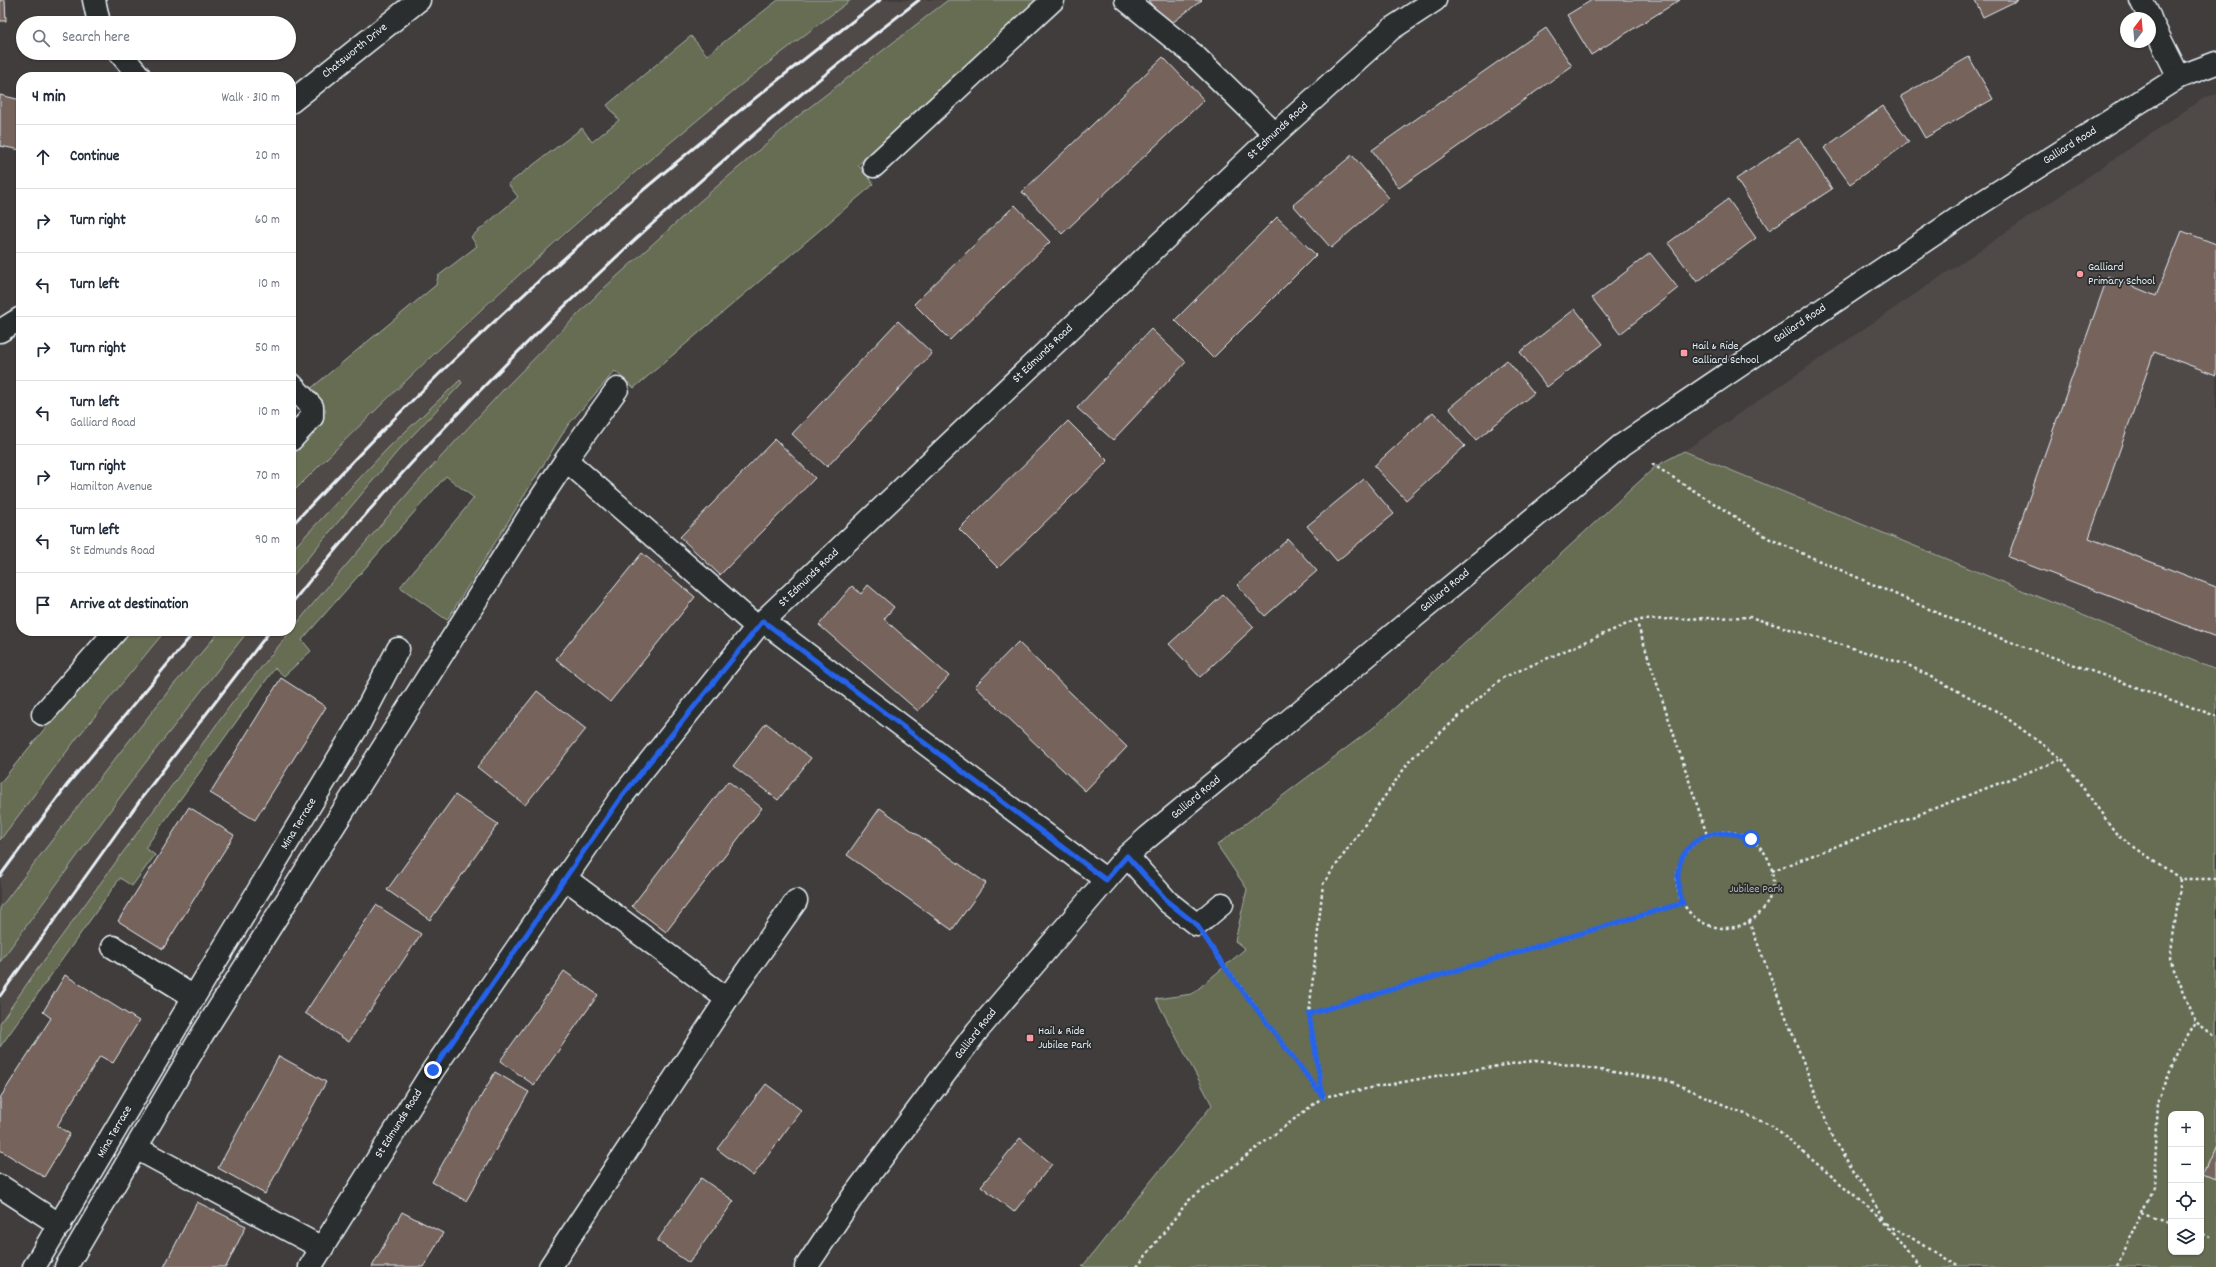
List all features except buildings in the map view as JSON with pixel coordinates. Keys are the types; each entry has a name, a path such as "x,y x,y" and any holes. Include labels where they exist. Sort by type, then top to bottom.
{"street":[{"path":"94,0 97,16"},
{"name":"Chatsworth Drive","path":"296,98 419,0"},
{"path":"874,166 1054,0"},
{"path":"1126,0 1194,55 1275,134"},
{"name":"St Edmunds Road","path":"310,1267 433,1070 619,800 760,624 1275,134 1391,29 1435,0"},
{"path":"2141,0 2147,12"},
{"path":"2156,30 2179,77"},
{"path":"126,60 136,72"},
{"name":"Galliard Road","path":"806,1267 854,1195 977,1031 1127,856 1622,445 1973,208 2179,77 2216,63"},
{"path":"0,331 16,321"},
{"path":"66,1267 202,1035 566,460 617,388"},
{"path":"296,389 312,407 312,417 296,435"},
{"path":"566,460 760,624 1106,880"},
{"path":"43,714 112,636"},
{"name":"Mina Terrace","path":"34,1267 194,997 358,726 398,649"},
{"path":"1127,856 1168,902 1197,925 1222,904"},
{"path":"565,878 727,999"},
{"path":"550,1267 727,999 796,901"},
{"path":"113,947 194,997"},
{"path":"136,1148 322,1248"},
{"path":"0,1186 60,1224"}],"path":[{"path":"1622,445 1770,539 1972,628 2216,716"},
{"path":"1323,1097 1309,1014 1323,884 1410,759 1502,678 1636,620 1750,617 1908,665 2000,713 2062,759 2118,836 2181,879 2216,879"},
{"path":"1636,620 1707,835"},
{"path":"1772,871 2062,759"},
{"path":"1724,831 1751,839 1763,851 1772,871 1772,887 1768,901 1758,914 1748,922 1728,927 1707,924 1693,916 1683,903 1677,888 1677,871 1684,854 1695,841 1707,835 1724,831"},
{"path":"2181,879 2170,959 2196,1022 2216,1037"},
{"path":"1309,1014 1683,903"},
{"path":"1748,922 1832,1139 1885,1221 1919,1267"},
{"path":"1197,925 1224,966 1323,1097"},
{"path":"2117,1267 2154,1189 2158,1102 2179,1049 2196,1022"},
{"path":"1137,1267 1188,1201 1323,1097 1446,1074 1537,1060 1670,1081 1772,1126 1885,1221 1957,1267"},
{"path":"2143,1212 2168,1222"},
{"path":"2204,1235 2208,1237"}],"shaded area":[{"path":"851,0 948,0 797,117 699,202 603,289 503,390 415,485 296,624 296,489 366,419 524,271 685,130 767,63"},
{"name":"Galliard Primary School","path":"2216,94 2216,670 1684,451 2205,97"},
{"path":"161,636 286,636 233,702 31,978 0,1023 0,840 77,738"}],"green space":[{"path":"778,0 851,0 777,56 704,115 562,236 424,363 296,489 296,444 326,411 309,390 436,285 438,276 477,246 471,237 518,197 508,184 582,128 592,142 619,120 607,105 691,36 707,55"},
{"path":"948,0 1037,0 858,165 874,184 634,388 615,371 568,425 447,620 400,587 474,498 446,476 302,640 311,651 284,676 275,668 145,848 155,855 132,886 120,878 0,1047 0,1023 31,978 233,702 287,636 296,636 296,625 312,605 415,485 503,390 603,289 699,202 797,117"},
{"path":"460,380 462,383 397,452 296,572 296,546 388,448"},
{"name":"Jubilee Park","path":"1684,451 2216,670 2216,1267 1082,1267 1212,1105 1156,999 1192,994 1245,949 1235,941 1247,889 1217,845 1373,728 1656,466"},
{"path":"121,636 161,636 77,738 0,840 0,783"},
{"path":"216,636 244,636 139,771 0,962 0,908 170,689"}],"railway":[{"path":"296,521 439,374 562,260 666,171 880,0"},
{"path":"296,598 418,455 555,315 650,226 749,138 850,54 919,0"},
{"path":"0,876 67,785 191,636"},
{"path":"0,996 143,796 266,636"}],"place":[{"name":"Galliard Primary School","path":"2080,274"},
{"name":"Hail & Ride Galliard School","path":"1684,353"},
{"name":"Hail & Ride Jubilee Park","path":"1030,1038"}],"route":[{"path":"433,1070 619,800 763,621 1106,880 1127,856 1168,902 1197,925 1224,966 1323,1097 1309,1014 1683,903 1677,888 1677,871 1684,854 1695,841 1707,835 1724,831 1751,839"}]}
